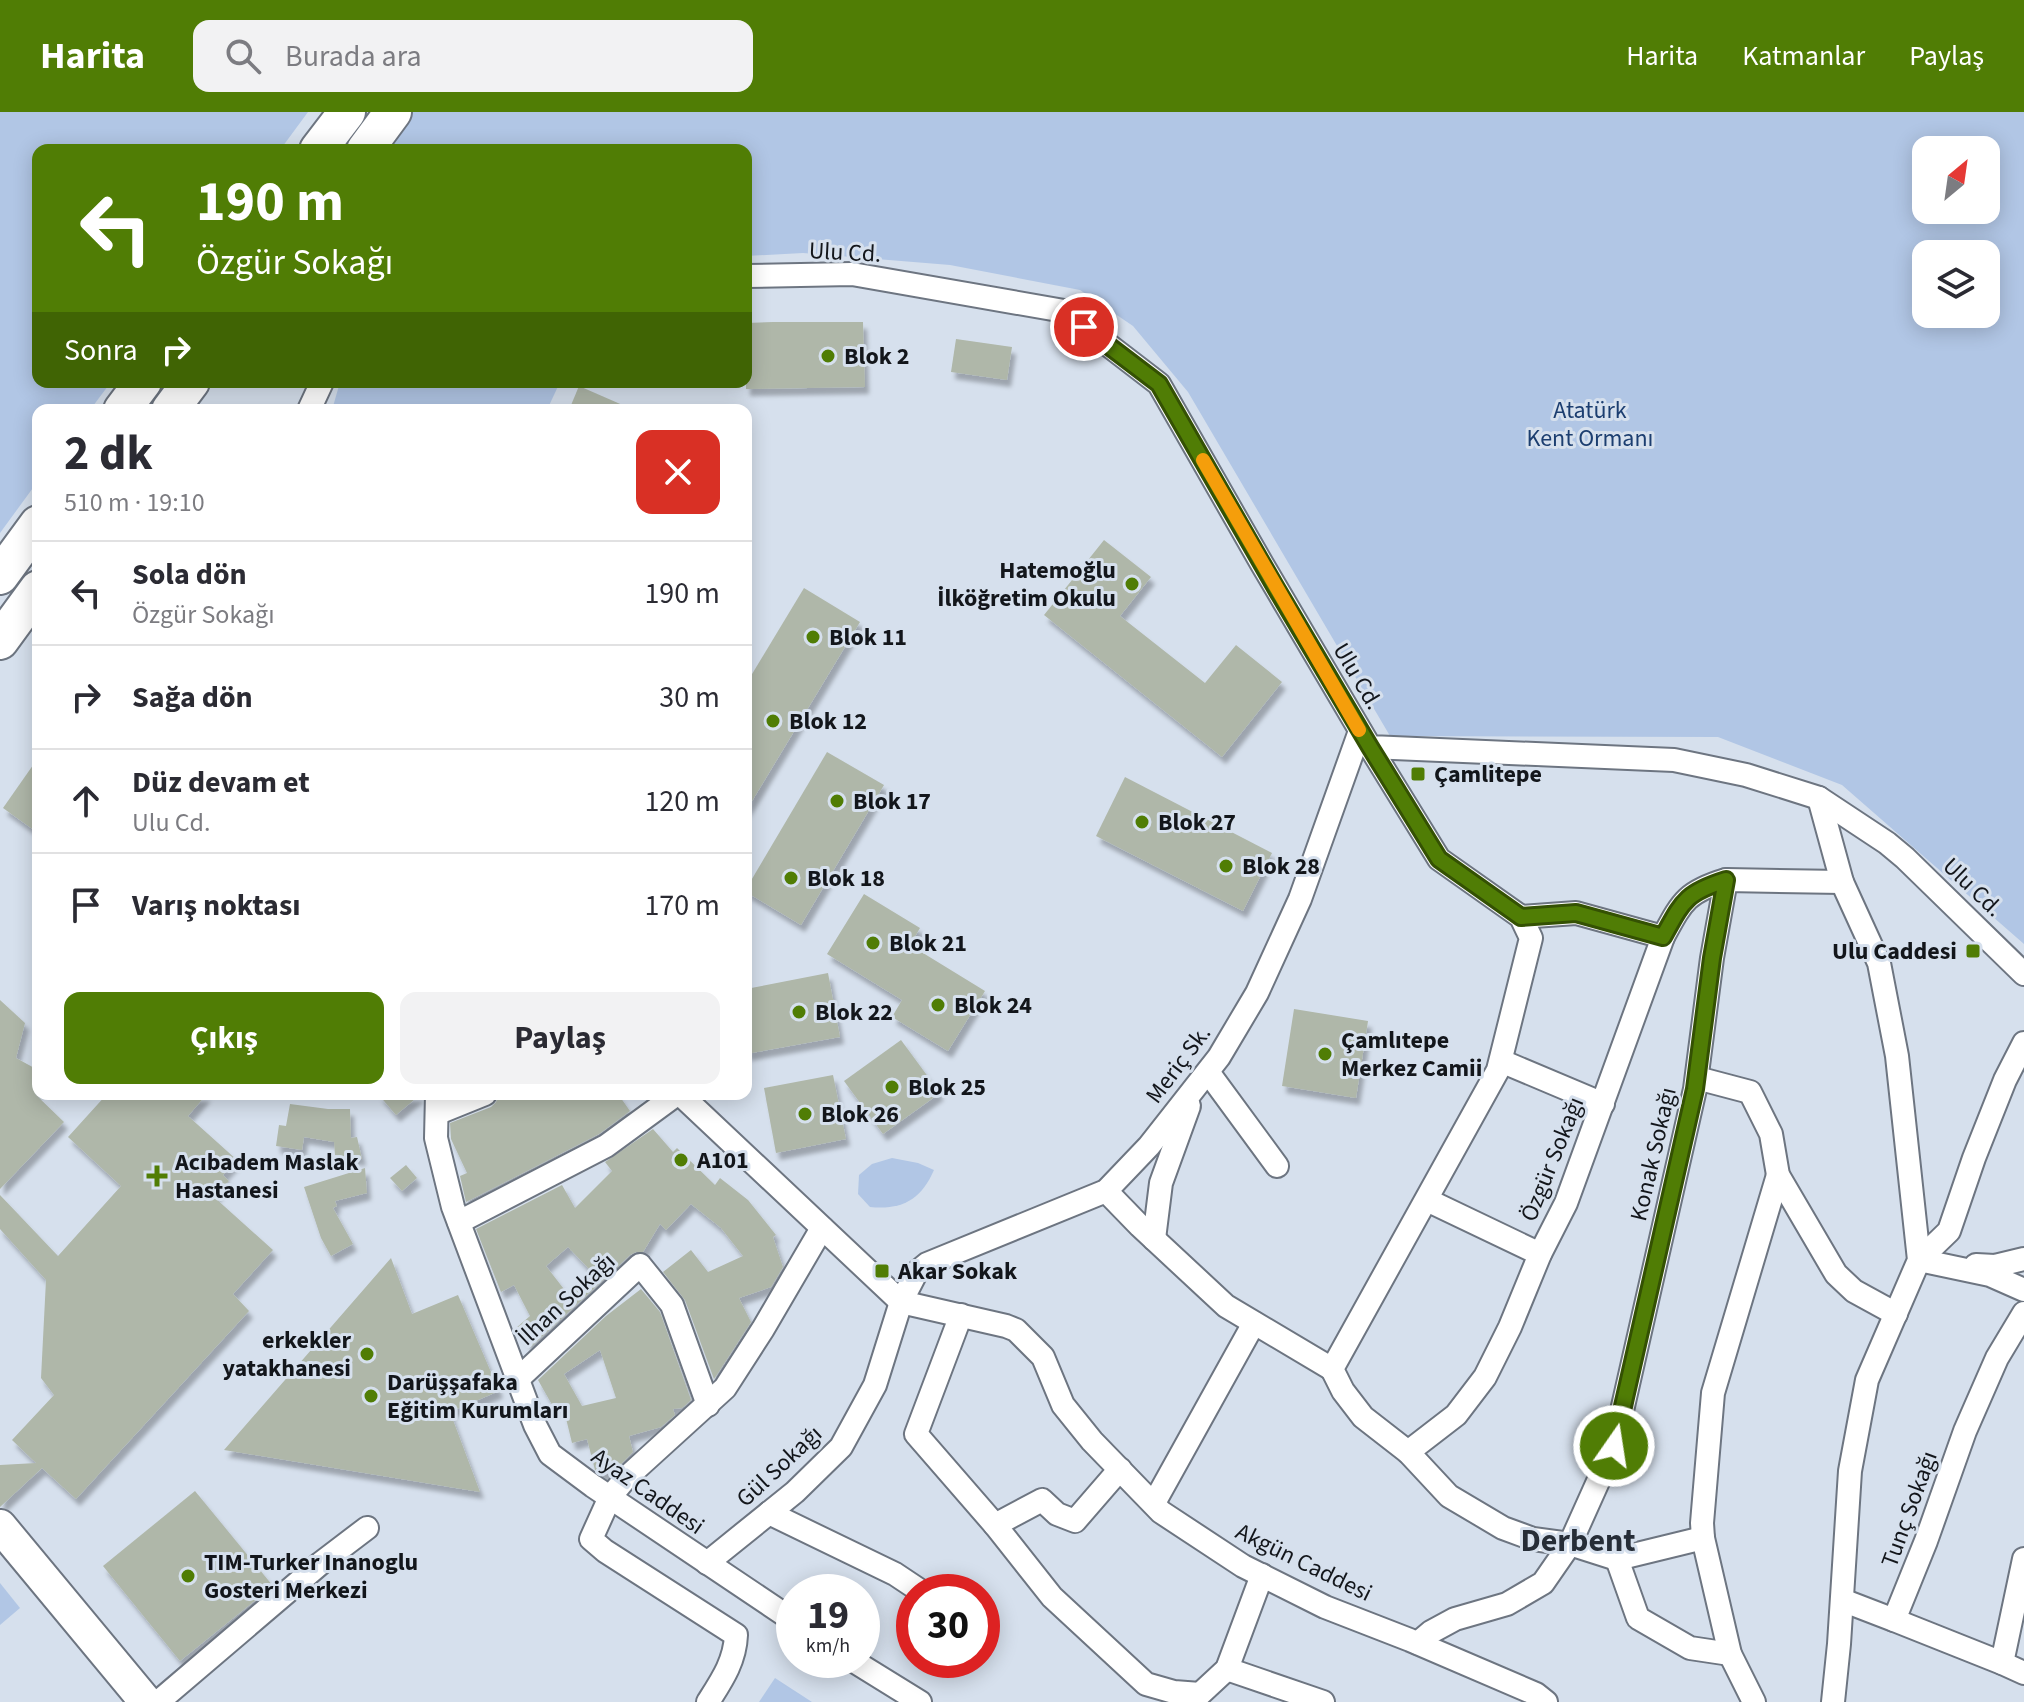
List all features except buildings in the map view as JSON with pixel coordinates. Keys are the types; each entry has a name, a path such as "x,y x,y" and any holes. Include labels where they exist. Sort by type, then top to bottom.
{"main road":[{"path":"323,144 347,112"},
{"path":"369,144 393,112"},
{"path":"0,576 32,532"},
{"path":"0,641 32,597"},
{"path":"0,1526 146,1702"},
{"path":"0,1556 117,1702"}],"street":[{"name":"Ulu Cd.","path":"752,276 852,274 1064,311 1159,384 1365,739 1674,760 1746,775 1819,798 1905,858 2024,974"},
{"path":"1332,1369 1498,1070 1531,938 1521,917 1439,859 1365,739"},
{"name":"Meriç Sk.","path":"901,1302 916,1273 927,1264 1106,1191 1149,1146 1219,1057 1257,993 1300,899 1365,739"},
{"path":"1819,798 1842,882 1879,963 1897,1056 1919,1260"},
{"path":"1726,880 1842,882"},
{"name":"Özgür Sokağı","path":"1408,1452 1456,1415 1485,1377 1566,1203 1663,937 1690,895 1726,880"},
{"name":"Konak Sokağı","path":"1418,1643 1455,1619 1507,1604 1543,1583 1570,1544 1614,1446 1697,1078 1712,958 1726,880"},
{"path":"1521,917 1576,913 1663,937"},
{"path":"1833,1702 1850,1471 1867,1380 1919,1260 1949,1231 1979,1145 2005,1080 2024,1043"},
{"path":"1501,1061 1603,1104"},
{"path":"1697,1078 1750,1092 1771,1134 1778,1175 1836,1274 1854,1291 1896,1314"},
{"path":"1154,1239 1161,1183 1202,1079 1277,1166"},
{"path":"459,1222 606,1146 670,1100"},
{"path":"684,1100 901,1302"},
{"name":"Ayaz Caddesi","path":"438,1104 436,1138 453,1207 535,1425 550,1454 776,1609"},
{"path":"1754,1702 1730,1654 1702,1523 1713,1393 1778,1175"},
{"path":"1106,1191 1226,1306 1332,1369 1343,1391 1363,1417 1408,1452 1449,1496 1503,1528 1533,1539 1570,1544 1617,1559 1703,1538"},
{"path":"1427,1200 1540,1254"},
{"path":"708,1702 735,1653 736,1635 591,1539 610,1497 626,1478 725,1388 822,1228"},
{"path":"1919,1260 1995,1266 2024,1259"},
{"path":"1919,1260 1990,1275 2024,1290"},
{"name":"İlhan Sokağı","path":"518,1379 640,1265 672,1305 708,1405"},
{"name":"Akgün Caddesi","path":"901,1302 1016,1330 1043,1357 1063,1405 1092,1441 1161,1512 1243,1566 1325,1607 1418,1643 1536,1694 1546,1702"},
{"name":"Gül Sokağı","path":"707,1563 795,1492 841,1447 875,1385 901,1302"},
{"name":"Tunç Sokağı","path":"1894,1620 1965,1431 1997,1358 2024,1313"},
{"path":"961,1315 916,1434 1052,1597 1146,1684 1174,1692 1200,1694 1227,1669 1262,1575"},
{"path":"1154,1503 1254,1323"},
{"path":"995,1525 1042,1500 1057,1514 1075,1521 1120,1469"},
{"path":"769,1513 896,1575"},
{"path":"158,1702 321,1563 367,1528"},
{"path":"1617,1559 1638,1618 1690,1648 1730,1654"},
{"path":"2002,1663 2024,1559"},
{"path":"1842,1600 2024,1673"},
{"path":"1227,1669 1323,1702"},
{"path":"880,1677 920,1702"}],"green space":[{"path":"0,112 308,112 284,144 32,144 32,388 106,388 94,404 32,404 32,489 0,533"},
{"name":"Atatürk Kent Ormanı","path":"405,112 2024,112 2024,944 1842,785 1718,737 1390,736 1188,392 1133,326 1080,290 950,265 803,253 752,256 752,144 381,144"},
{"path":"338,388 557,388 550,404 334,404"},
{"path":"892,1158 934,1170 923,1189 909,1201 892,1207 870,1207 858,1194 859,1175 872,1164"},
{"path":"0,1583 20,1608 0,1625"},
{"path":"775,1678 812,1702 759,1702"}],"slow traffic":[{"path":"1203,460 1359,730"}],"place":[{"name":"Blok 2","path":"828,356"},
{"name":"Hatemoğlu İlköğretim Okulu","path":"1132,584"},
{"name":"Blok 11","path":"813,637"},
{"name":"Blok 12","path":"773,721"},
{"name":"Çamlitepe","path":"1418,774"},
{"name":"Blok 17","path":"837,801"},
{"name":"Blok 27","path":"1142,822"},
{"name":"Blok 28","path":"1226,866"},
{"name":"Blok 18","path":"791,878"},
{"name":"Blok 21","path":"873,943"},
{"name":"Ulu Caddesi","path":"1973,951"},
{"name":"Blok 24","path":"938,1005"},
{"name":"Blok 22","path":"799,1012"},
{"name":"Çamlıtepe Merkez Camii","path":"1325,1054"},
{"name":"Blok 25","path":"892,1087"},
{"name":"Blok 26","path":"805,1114"},
{"name":"A101","path":"681,1160"},
{"name":"Acıbadem Maslak Hastanesi","path":"157,1176"},
{"name":"Akar Sokak","path":"882,1271"},
{"name":"erkekler yatakhanesi","path":"367,1354"},
{"name":"Darüşşafaka Eğitim Kurumları","path":"371,1396"},
{"name":"TIM-Turker Inanoglu Gosteri Merkezi","path":"188,1576"}],"district":[{"name":"Derbent","path":"1578,1540"}],"route":[{"path":"1084,327 1159,384 1276,588 1439,859 1521,917 1576,913 1663,937 1690,895 1726,880 1712,958 1695,1089 1614,1446"}]}
